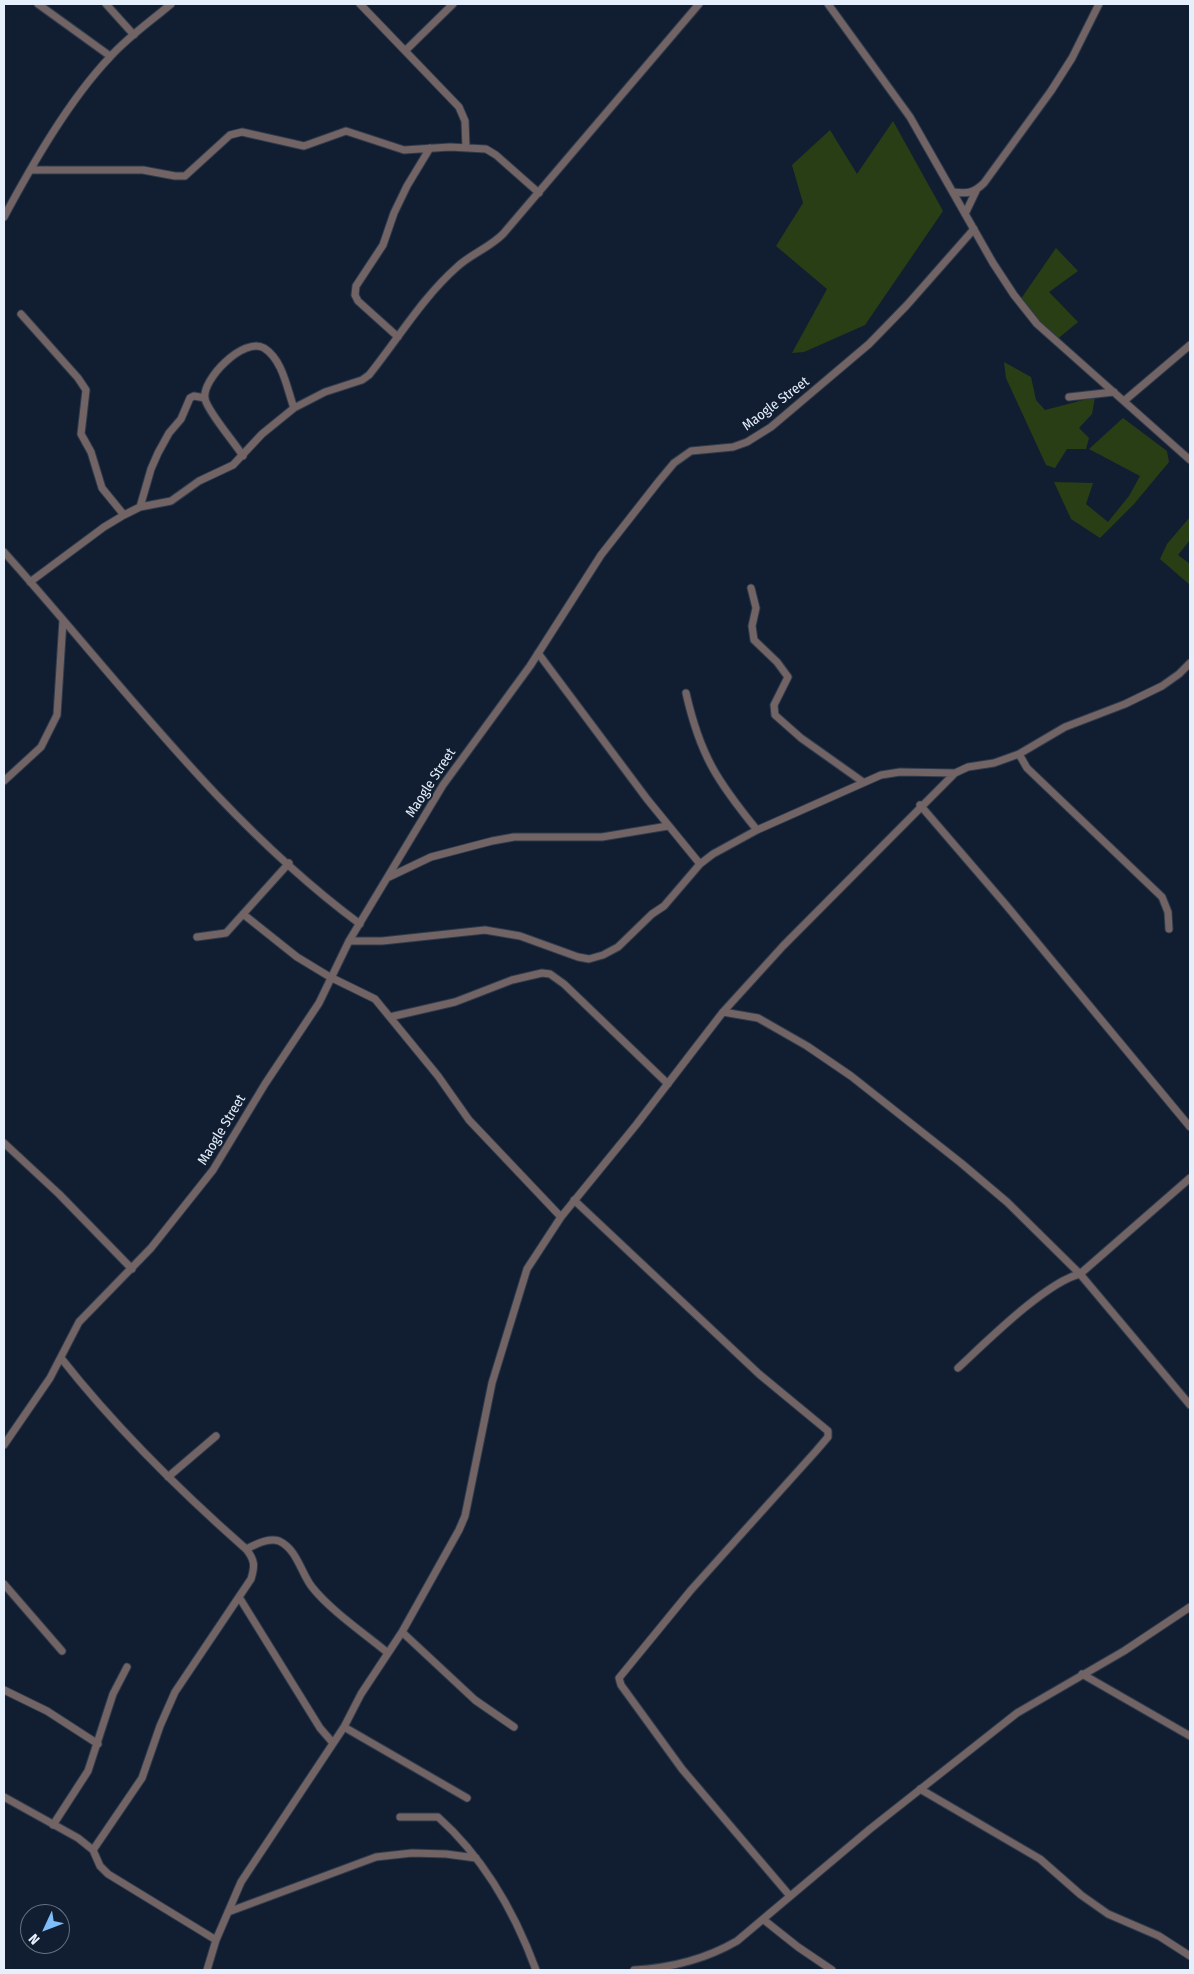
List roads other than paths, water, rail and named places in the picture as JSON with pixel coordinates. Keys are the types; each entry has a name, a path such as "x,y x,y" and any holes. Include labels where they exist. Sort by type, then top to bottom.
{"street":[{"path":"38,4 110,56"},
{"path":"106,4 134,35"},
{"path":"4,217 31,170 88,84 110,56 171,4"},
{"path":"360,4 459,107 465,121 466,148"},
{"path":"406,50 453,4"},
{"path":"30,582 104,527 124,515 140,507 171,501 199,481 233,465 244,456 262,434 294,408 325,392 362,380 369,375 398,338 413,315 450,274 466,260 491,246 699,4"},
{"path":"828,4 910,117 965,214 1014,294 1038,324 1190,460"},
{"path":"965,214 976,191 984,183 1051,91 1072,58 1099,4"},
{"path":"31,170 143,170 185,176 230,135 242,132 304,146 346,131 357,133 397,150 430,148 486,149 496,155 538,193"},
{"path":"398,338 358,301 355,295 356,286 383,245 394,213 430,148"},
{"path":"953,192 969,193 976,191"},
{"name":"Maogle Street","path":"4,1443 61,1358 79,1322 132,1269 195,1195 213,1170 319,1003 330,977 350,941 443,785 538,653 600,555 674,463 691,451 740,444 771,427 869,344 907,305 974,229"},
{"path":"21,314 78,378 86,390 81,434 91,452 102,488 124,515"},
{"path":"244,456 209,408 205,398 206,390 219,369 246,346 258,345 268,351 277,362 294,408"},
{"path":"1124,401 1190,345"},
{"path":"1069,397 1114,392"},
{"path":"140,507 151,469 164,442 181,420 190,398 205,398"},
{"path":"4,552 64,620 133,704 187,763 312,885 360,924"},
{"path":"751,588 756,608 752,626 754,640 788,677 774,706 775,715 801,738 863,782"},
{"path":"4,781 41,747 57,715 64,620"},
{"path":"538,653 668,826 700,864"},
{"path":"207,1970 216,1940 241,1882 344,1727 361,1694 402,1632 465,1516 484,1415 520,1284 534,1256 561,1217 752,978 920,805 955,773 968,767 994,763 1019,754 1065,727 1125,704 1162,686 1179,674 1190,663"},
{"path":"686,692 694,728 714,774 757,830"},
{"path":"1019,754 1027,768 1162,897 1168,912 1168,929"},
{"path":"350,941 382,941 485,930 520,936 568,954 589,959 603,956 618,947 664,906 700,864 725,846 863,782 900,772 955,773"},
{"path":"920,805 1006,905 1117,1042 1190,1127"},
{"path":"389,877 431,857 492,841 514,837 602,837 668,826"},
{"path":"196,937 226,934 289,863"},
{"path":"243,914 297,957 330,977 368,994 390,1017 438,1076 470,1120 561,1217"},
{"path":"390,1017 455,1002 512,980 542,973 550,974 564,984 668,1084"},
{"path":"723,1012 758,1018 807,1046 851,1076 1007,1202 1080,1274 1190,1405"},
{"path":"4,1143 59,1194 132,1269"},
{"path":"958,1368 1017,1315 1060,1282 1080,1274 1190,1178"},
{"path":"574,1200 759,1374 828,1432 828,1437 685,1597 619,1678 621,1685 682,1769 790,1896"},
{"path":"61,1358 83,1386 168,1477 246,1549 253,1558 255,1565 250,1579 239,1597 175,1692 160,1726 142,1778 93,1850"},
{"path":"168,1477 216,1436"},
{"path":"246,1549 269,1540 279,1541 291,1552 303,1576 314,1590 388,1653"},
{"path":"4,1584 62,1651"},
{"path":"239,1597 320,1728 333,1743"},
{"path":"634,1970 659,1969 717,1953 737,1941 920,1789 1017,1713 1124,1651 1190,1606"},
{"path":"402,1632 475,1700 514,1727"},
{"path":"53,1825 88,1771 114,1694 127,1667"},
{"path":"1082,1674 1190,1736"},
{"path":"4,1690 47,1712 98,1744"},
{"path":"344,1727 467,1798"},
{"path":"920,1789 1040,1859 1081,1895 1108,1914 1159,1936 1190,1956"},
{"path":"4,1797 78,1838 93,1850 100,1866 108,1874 216,1940"},
{"path":"400,1817 438,1817 476,1858 498,1890 515,1921 536,1970"},
{"path":"228,1912 376,1857 412,1853 446,1854 476,1858"},
{"path":"764,1920 798,1947 832,1970"}]}
